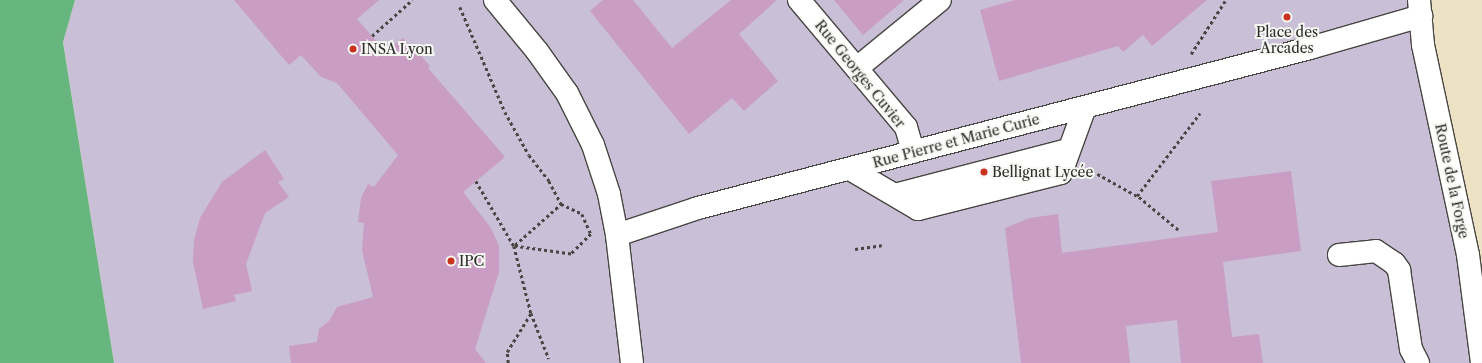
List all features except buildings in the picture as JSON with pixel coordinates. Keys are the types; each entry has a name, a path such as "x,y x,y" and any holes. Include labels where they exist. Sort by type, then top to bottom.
{"street":[{"path":"495,0 537,51 567,93 593,145 609,194 617,235 632,363"},
{"name":"Rue Georges Cuvier","path":"799,0 906,126 913,152"},
{"path":"857,68 940,0"},
{"name":"Rue Pierre et Marie Curie","path":"617,235 698,208 1085,107 1420,8"},
{"name":"Route de la Forge","path":"1420,8 1423,45 1468,255 1482,363"},
{"path":"850,169 895,195 1066,157 1085,107"},
{"path":"1339,255 1376,251 1394,263 1399,270 1411,349 1418,363"}],"path":[{"path":"372,36 412,0"},
{"path":"1188,60 1225,1"},
{"path":"460,6 506,112 561,204 582,214 591,234 570,254 514,246"},
{"path":"1137,196 1200,113"},
{"path":"1066,157 1078,162 1137,196 1178,230"},
{"path":"476,181 514,246 531,313 549,359"},
{"path":"514,246 561,204"},
{"path":"855,249 882,245"},
{"path":"508,363 507,352 531,313"}],"shaded area":[{"path":"75,0 1416,0 1475,363 114,363 63,41"}],"green space":[{"path":"0,0 75,0 63,42 114,363 0,363"}],"place":[{"name":"Place des Arcades","path":"1287,17"},
{"name":"INSA Lyon","path":"353,49"},
{"name":"Bellignat Lycée","path":"984,172"},
{"name":"IPC","path":"451,261"}]}
